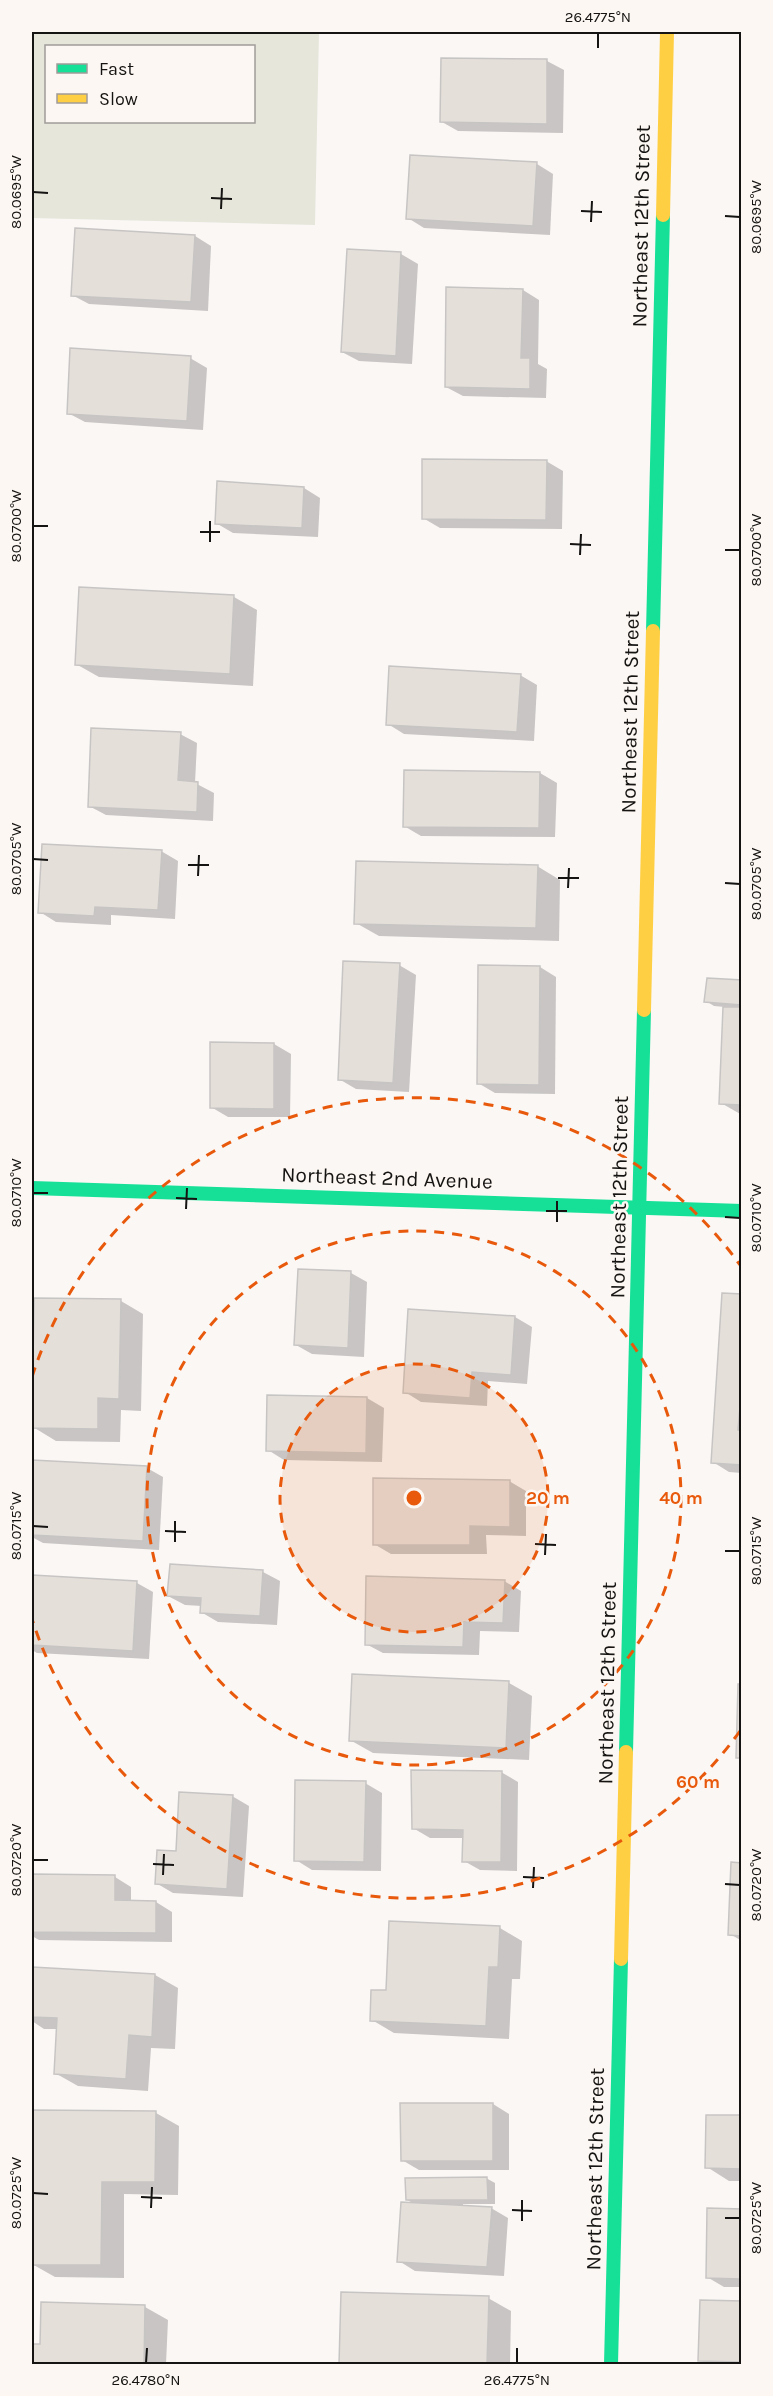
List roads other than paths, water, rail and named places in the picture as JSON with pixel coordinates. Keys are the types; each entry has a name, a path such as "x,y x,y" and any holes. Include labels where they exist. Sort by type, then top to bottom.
{"street":[{"name":"Northeast 12th Street","path":"611,2364 667,32"},
{"name":"Northeast 2nd Avenue","path":"32,1188 741,1211"}]}
